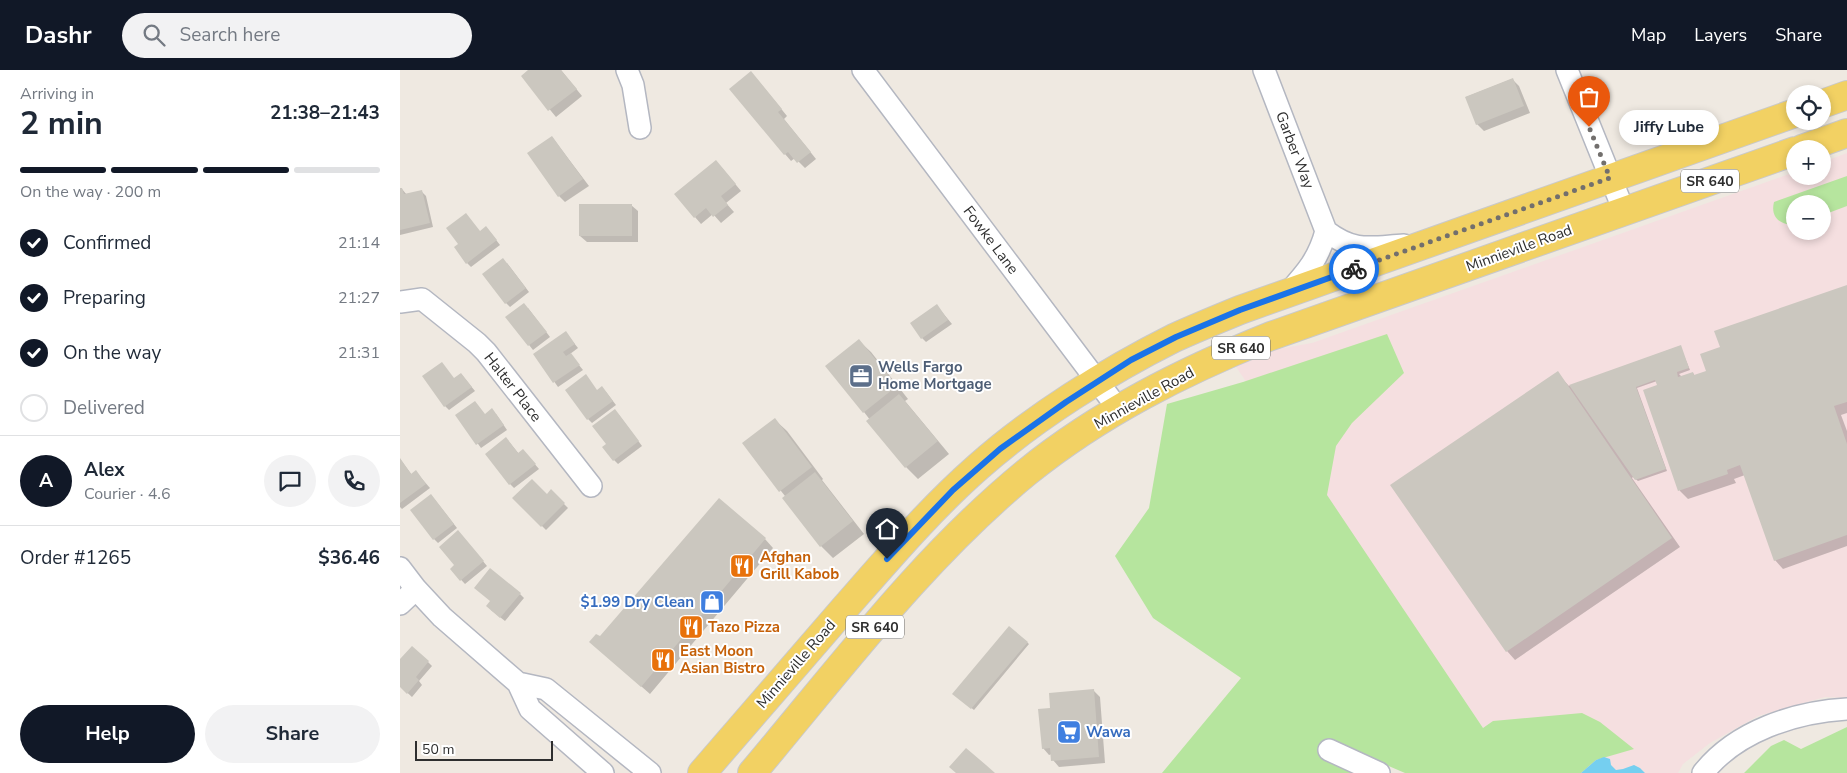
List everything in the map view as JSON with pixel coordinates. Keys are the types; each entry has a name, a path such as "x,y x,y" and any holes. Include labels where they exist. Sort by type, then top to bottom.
{"main road":[{"path":"1831,101 1847,95"},
{"name":"Minnieville Road","path":"702,773 887,559 953,490 1000,449 1066,402 1131,360 1176,337 1240,310 1786,116"},
{"path":"1827,140 1847,133"},
{"name":"Minnieville Road","path":"752,773 877,624 965,529 1028,471 1118,410 1190,371 1271,336 1786,154"}],"street":[{"path":"627,70 633,85 640,128"},
{"name":"Fowke Lane","path":"863,70 1118,410"},
{"name":"Garber Way","path":"1264,70 1326,231"},
{"path":"1567,70 1624,211"},
{"path":"1288,293 1315,260 1323,244 1326,231 1344,243 1361,248 1422,244"},
{"name":"Halter Place","path":"400,302 422,299 477,343 591,486"},
{"path":"400,568 416,589 442,617 518,683 530,708 603,773"},
{"path":"400,604 416,589"},
{"path":"518,683 546,689 650,773"},
{"path":"1703,773 1735,744 1760,730 1800,716 1847,709"},
{"path":"1329,750 1379,773"}],"shaded area":[{"path":"1847,153 1847,698 1825,697 1758,716 1710,743 1683,764 1678,773 1514,773 1232,361 1250,354 1312,343 1786,175 1786,185 1831,185 1831,159"}],"green space":[{"path":"1847,176 1847,206 1831,212 1831,195 1794,195 1822,185 1831,185 1831,182"},
{"path":"1786,198 1786,224 1775,216 1774,202"},
{"path":"1387,334 1404,373 1352,423 1336,446 1327,495 1483,728 1493,721 1582,713 1600,722 1634,749 1596,760 1581,773 1405,773 1363,755 1355,773 1162,773 1241,678 1153,618 1115,556 1149,508 1167,404 1243,382"},
{"path":"1847,727 1847,773 1744,773 1771,746 1784,740 1801,749"}],"water":[{"path":"1604,757 1610,759 1611,765 1616,770 1634,765 1645,773 1581,773 1596,760"}],"building":[{"path":"528,70 561,70 577,89 548,111 521,76"},
{"path":"751,71 782,109 778,112 811,152 797,163 788,152 784,155 729,89"},
{"path":"1513,78 1524,106 1476,125 1465,97"},
{"path":"552,136 583,179 558,197 527,153"},
{"path":"716,160 736,184 721,196 728,205 713,217 706,208 694,218 674,194"},
{"path":"400,188 402,188 404,194 422,190 430,223 400,230"},
{"path":"579,204 632,204 632,236 579,236"},
{"path":"466,213 480,231 486,226 497,240 466,264 454,247 458,244 446,228"},
{"path":"503,258 526,288 505,304 482,274"},
{"path":"1847,285 1847,402 1834,406 1847,444 1847,535 1774,561 1740,465 1727,470 1728,474 1678,491 1643,390 1657,385 1655,380 1636,387 1666,469 1635,480 1569,385 1681,345 1689,368 1677,372 1678,377 1693,372 1694,375 1706,371 1700,354 1720,347 1714,331"},
{"path":"524,303 547,332 528,346 505,317"},
{"path":"937,304 948,320 921,339 910,323"},
{"path":"566,331 575,344 563,352 566,356 571,353 580,365 553,383 533,354"},
{"name":"Wells Fargo Home Mortgage","path":"859,339 897,386 863,413 825,366"},
{"path":"442,362 454,378 461,373 472,387 444,407 422,376"},
{"path":"1558,371 1672,538 1506,652 1390,485"},
{"path":"586,374 597,390 602,386 613,401 587,420 565,390"},
{"path":"899,394 938,441 905,468 866,421"},
{"path":"475,401 485,414 492,408 504,425 476,445 455,415"},
{"path":"615,409 639,441 613,461 602,447 606,444 592,426"},
{"path":"775,418 812,467 779,492 742,443"},
{"path":"506,437 518,453 523,449 536,464 509,485 485,454"},
{"path":"400,458 411,474 416,470 426,484 400,503"},
{"path":"815,472 853,521 820,547 782,498"},
{"path":"532,479 547,494 551,489 565,503 541,527 512,498"},
{"path":"431,494 454,524 433,540 410,510"},
{"path":"719,498 766,538 641,687 589,642 596,634 600,636"},
{"path":"458,530 484,561 460,581 450,569 454,565 439,547"},
{"path":"490,568 521,593 500,618 486,606 490,601 474,588"},
{"path":"1009,626 1028,642 971,709 952,694"},
{"path":"412,646 429,661 416,677 419,680 407,694 400,687 400,659"},
{"name":"Wawa","path":"1094,689 1099,757 1051,761 1050,748 1042,749 1038,709 1050,708 1049,693"},
{"path":"966,748 995,773 956,773 949,767"}],"way so far":[{"path":"1354,269 1610,178 1589,127"}],"place":[{"name":"Jiffy Lube","path":"1589,127"},
{"name":"Wells Fargo Home Mortgage","path":"861,376"},
{"name":"Afghan Grill Kabob","path":"742,566"},
{"name":"$1.99 Dry Clean","path":"712,602"},
{"name":"Tazo Pizza","path":"691,627"},
{"name":"East Moon Asian Bistro","path":"663,660"},
{"name":"Wawa","path":"1069,732"}],"route":[{"path":"887,559 978,466 1025,430 1131,360 1176,337 1240,310 1354,269"}]}
